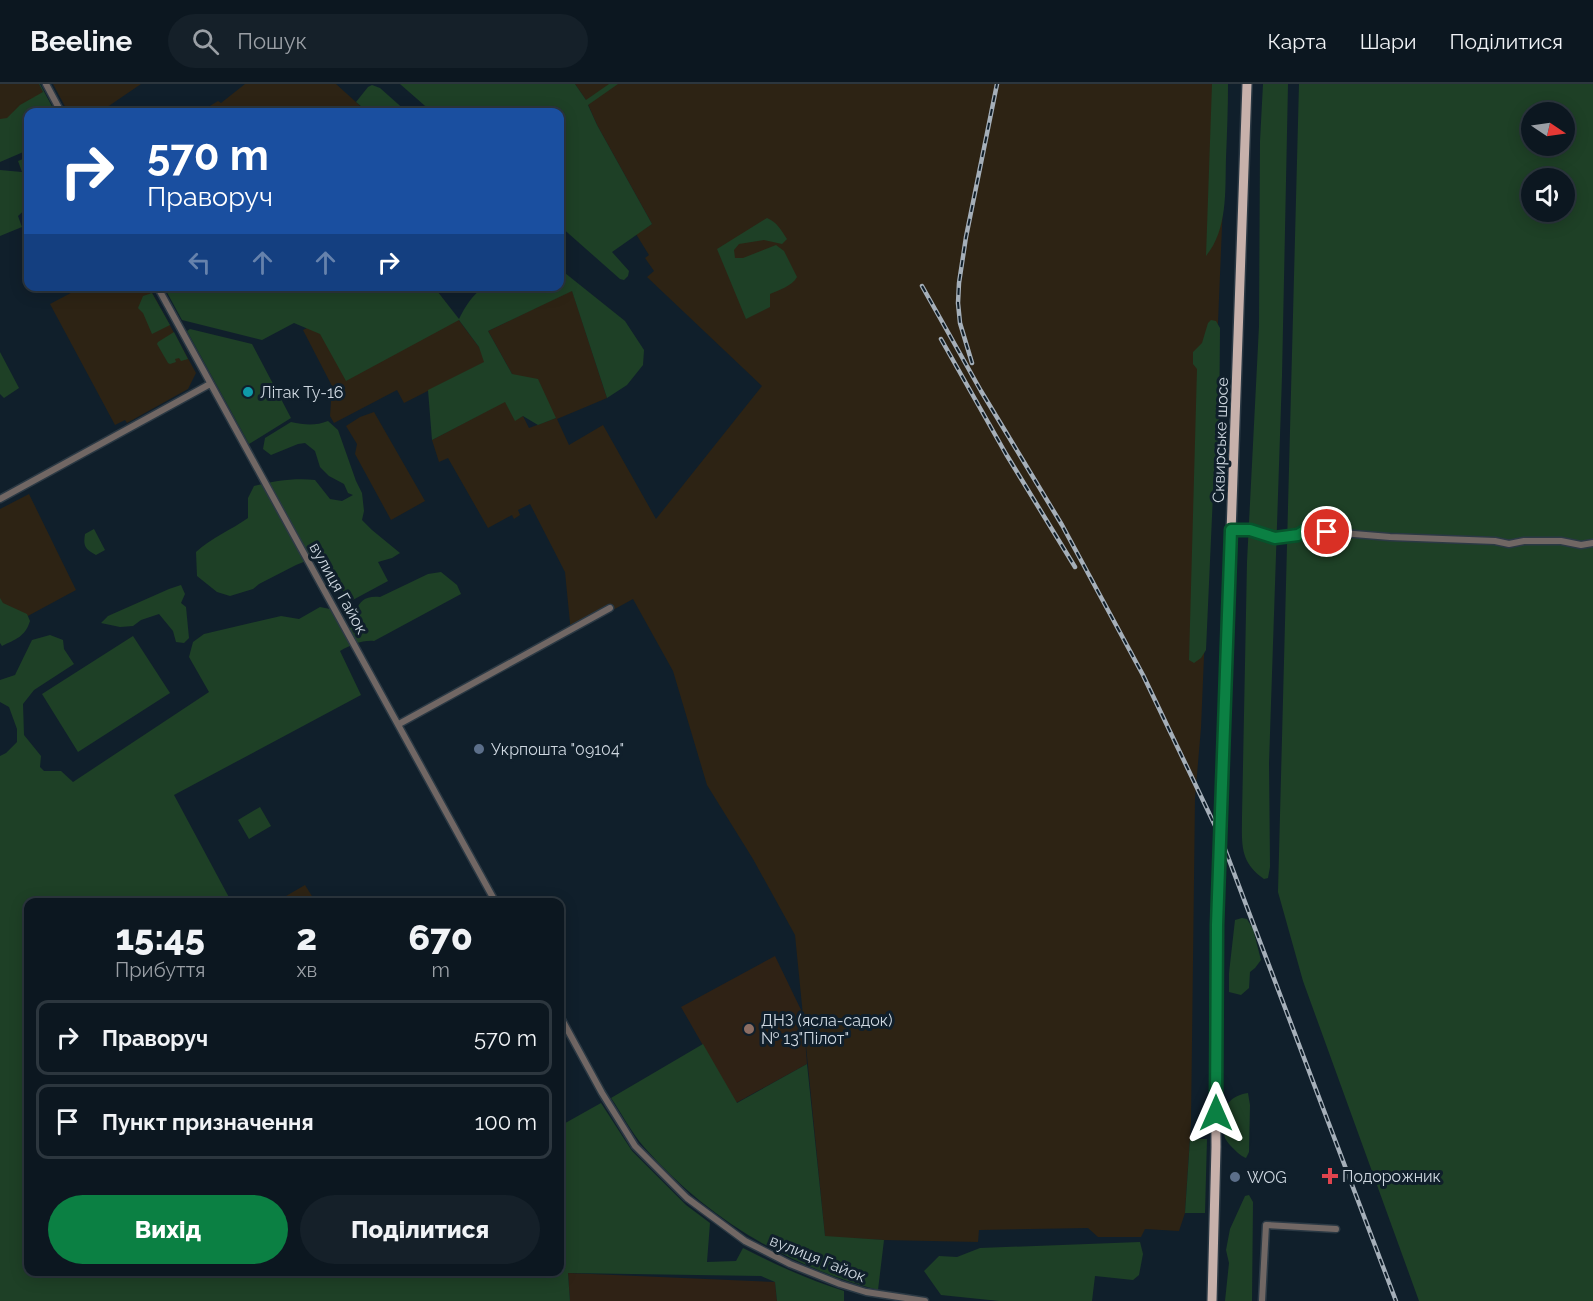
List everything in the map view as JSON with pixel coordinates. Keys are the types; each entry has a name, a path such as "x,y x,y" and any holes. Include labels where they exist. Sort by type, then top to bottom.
{"main road":[{"name":"Сквирське шосе","path":"1212,1301 1216,1147 1217,925 1247,84"}],"street":[{"path":"46,84 59,108"},
{"name":"вулиця Гайок","path":"160,291 493,898"},
{"path":"0,499 210,384"},
{"path":"1231,530 1250,530 1275,538 1298,535 1306,530 1390,537 1495,541 1509,544 1524,541 1561,541 1581,545 1593,543"},
{"path":"399,724 610,608"},
{"name":"вулиця Гайок","path":"564,1023 602,1093 635,1146 687,1198 745,1241 790,1264 866,1292 925,1301"},
{"path":"1262,1301 1266,1225 1336,1229"}],"shaded area":[{"path":"0,84 39,84 43,92 32,108 24,108 24,120 0,155"},
{"path":"53,84 141,84 106,108 66,108"},
{"path":"245,84 336,84 363,108 207,108 218,101 221,103"},
{"path":"575,84 1228,84 1201,728 1195,798 1191,1123 1185,1213 1179,1231 1145,1229 1141,1237 1098,1237 1088,1228 979,1230 978,1242 825,1237 795,935 753,859 707,785 673,671 633,599 571,633 565,572 530,504 518,510 520,515 514,519 512,515 488,528 448,458 439,462 432,440 505,401 515,420 523,416 529,428 556,418 512,374 488,331 572,290 607,398 557,419 569,445 603,425 656,519 762,386 647,277 654,271 645,258 649,255 636,234 652,224 597,125 586,100"},
{"path":"74,291 151,291 196,373 188,389 127,423 125,420 115,425 50,304"},
{"path":"378,291 437,291 487,361 404,403 397,390 334,423 330,416 332,386 303,330"},
{"path":"374,412 425,501 391,520 355,454 357,444 346,426"},
{"path":"29,494 76,590 0,631 0,509"},
{"path":"305,885 313,898 283,898"},
{"name":"ДНЗ (ясла-садок) № 13\"Пілот\"","path":"775,956 803,1014 807,1064 736,1103 681,1007"},
{"path":"568,1273 775,1282 777,1301 570,1301"}],"green space":[{"path":"39,84 53,108 24,108 24,152 0,162 0,119 7,118 20,105 43,92"},
{"path":"400,84 575,84 586,100 609,84 618,84 588,105 652,224 612,252 629,271 628,276 624,280 620,279 564,230 564,108 427,108"},
{"path":"1212,84 1228,84 1226,183 1222,222 1206,256"},
{"path":"1263,84 1288,84 1282,376 1269,763 1270,867 1268,878 1264,879 1256,873 1246,859 1242,835 1247,562 1259,326 1260,141"},
{"path":"1299,84 1593,84 1593,1301 1419,1301 1303,981 1278,892"},
{"path":"372,85 380,88 402,108 363,108 356,102"},
{"path":"24,159 24,211 18,216 22,227 0,236 0,170 22,172 18,161"},
{"path":"767,218 781,229 787,239 782,244 764,240 739,244 734,250 735,258 743,258 776,245 784,251 797,277 789,285 770,294 770,307 746,319 717,249"},
{"path":"564,272 625,321 644,350 643,365 627,385 607,398 572,291 488,331 512,374 538,379 556,418 538,425 523,416 515,421 505,402 432,440 428,390 484,362 479,347 459,320 346,381 320,334 294,323 262,340 182,320 166,291 437,291 459,319 469,301 479,291 564,291"},
{"path":"152,293 170,325 152,334 143,313 138,308 143,296"},
{"path":"1211,320 1216,321 1220,328 1219,436 1214,472 1206,650 1194,663 1189,660 1197,369 1193,364 1193,352 1202,343"},
{"path":"190,329 252,344 291,418 249,444 187,331"},
{"path":"174,332 188,359 181,361 179,358 175,359 176,362 170,364 157,344"},
{"path":"0,352 19,388 4,398 0,394"},
{"path":"328,421 338,430 362,493 364,511 362,520 400,553 378,562 388,581 349,602 339,584 335,586 329,583 316,557 296,565 253,589 230,596 217,592 197,576 196,552 208,542 248,518 248,498 254,486 284,480 315,480 330,499 342,501 353,495 348,493 344,484 329,476 320,467 315,451 305,443 271,455 263,449 265,438 291,422 310,425"},
{"path":"94,529 105,550 96,555 87,549 84,542 85,534"},
{"path":"441,572 457,585 461,594 374,641 357,643 340,651 361,695 174,795 229,898 24,898 24,1276 564,1276 564,1124 601,1103 632,1151 686,1205 710,1223 707,1262 736,1261 743,1248 793,1272 844,1291 844,1301 777,1301 775,1282 761,1276 568,1273 570,1301 0,1301 0,756 17,742 17,729 9,707 0,702 0,680 15,675 32,640 50,635 63,640 64,649 74,664 34,690 23,704 24,735 41,756 40,767 44,771 61,771 73,782 209,692 189,657 193,642 204,634 281,616 299,619 320,607 335,610 348,633 357,608 365,599 380,597 428,574"},
{"path":"181,585 185,594 181,603 186,607 189,638 184,643 176,642 173,631 159,614 141,620 133,626 120,627 101,623 108,616"},
{"path":"0,598 3,603 27,614 30,621 23,634 2,646 0,643"},
{"path":"133,636 170,693 78,752 42,694"},
{"path":"260,807 271,826 249,839 238,820"},
{"path":"1247,919 1253,929 1261,960 1250,972 1249,988 1241,995 1229,992 1229,973 1235,920"},
{"path":"703,1044 737,1103 807,1064 825,1236 884,1240 878,1290 812,1268 750,1236 694,1196 668,1173 635,1135 611,1098"},
{"path":"1248,1093 1249,1152 1246,1158 1231,1146 1224,1136 1223,1121 1227,1104 1235,1097"},
{"path":"1190,1139 1207,1139 1205,1213 1185,1213"},
{"path":"1249,1195 1253,1202 1252,1301 1225,1301 1229,1263 1226,1250 1230,1229 1245,1196"},
{"path":"1140,1242 1143,1254 1139,1275 1133,1280 1095,1276 1092,1301 999,1301 941,1295 924,1271 939,1256 957,1257 980,1248"}],"railway":[{"path":"972,363 960,323 959,283 997,84"},
{"path":"922,286 981,391 1062,525 1143,675 1220,836 1396,1301"},
{"path":"941,339 1006,454 1075,567"}],"place":[{"name":"Літак Ту-16","path":"248,392"},
{"name":"Укрпошта \"09104\"","path":"479,749"},
{"name":"ДНЗ (ясла-садок) № 13\"Пілот\"","path":"749,1029"},
{"name":"Подорожник","path":"1330,1176"},
{"name":"WOG","path":"1235,1177"}],"route":[{"path":"1216,1113 1217,925 1231,530 1250,530 1275,538 1298,535 1306,530 1327,532"}]}
